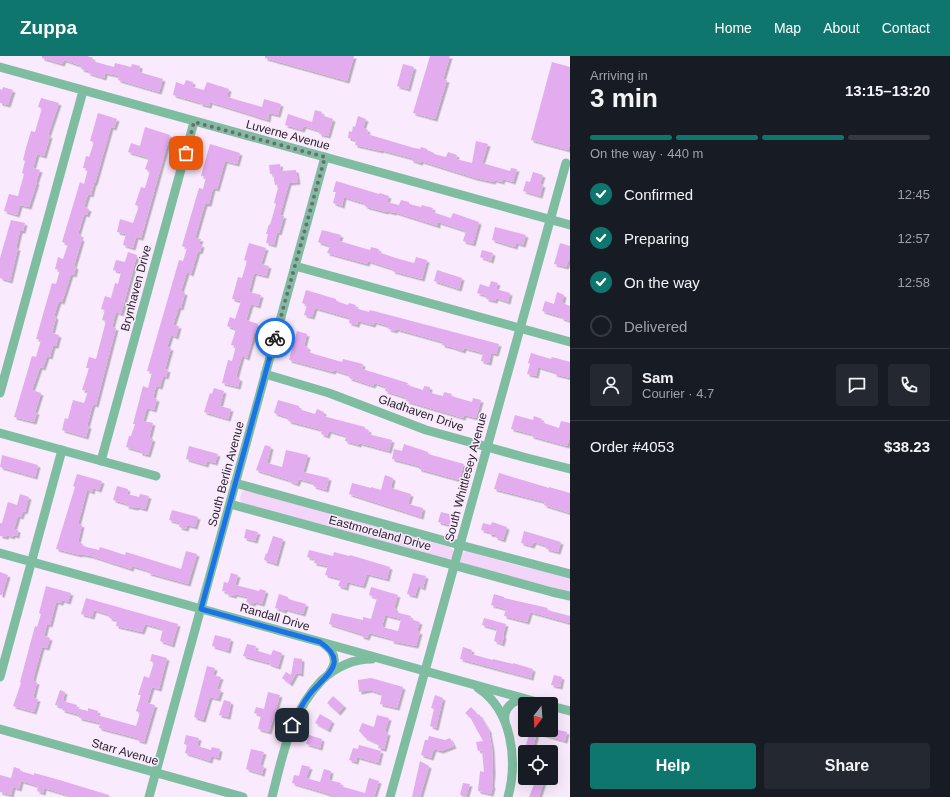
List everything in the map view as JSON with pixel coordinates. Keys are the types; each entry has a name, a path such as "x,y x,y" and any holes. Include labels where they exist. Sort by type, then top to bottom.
{"street":[{"name":"Luverne Avenue","path":"0,67 570,225"},
{"path":"0,393 83,91"},
{"name":"Brynhaven Drive","path":"101,461 194,122"},
{"name":"South Berlin Avenue","path":"149,797 325,157"},
{"name":"South Whittlesey Avenue","path":"390,797 566,163"},
{"path":"295,266 570,342"},
{"name":"Gladhaven Drive","path":"266,374 325,391 426,430 570,469"},
{"path":"0,433 156,476"},
{"path":"0,676 62,450"},
{"name":"Eastmoreland Drive","path":"235,483 570,574"},
{"name":"Eastmoreland Drive","path":"230,504 454,566 570,596"},
{"name":"Randall Drive","path":"0,553 519,697"},
{"path":"320,642 330,650 334,656 334,665 328,675"},
{"path":"272,797 289,734 296,715 309,695 338,667 363,659 382,659"},
{"path":"471,684 484,692 494,701 503,715 510,741 512,760 511,782 508,797"},
{"path":"505,722 504,718 508,707 518,700"},
{"path":"558,708 570,711"},
{"name":"Starr Avenue","path":"0,729 243,797"}],"shaded area":[{"path":"246,490 450,547 453,550 453,557 448,560 245,504 241,502 240,498 242,492"},
{"path":"466,551 527,568 570,577 570,592 464,565 460,561 461,554"}],"building":[{"path":"42,56 87,56 93,58 92,61 114,67 115,63 131,67 132,64 140,66 139,72 163,79 159,92 118,80 119,76 105,73 104,78 88,73 88,71 81,69 82,66 64,60 62,64 42,58"},
{"path":"265,56 354,56 347,81 265,58"},
{"path":"430,56 450,56 443,79 447,80 435,119 413,113"},
{"path":"552,62 570,67 570,144 568,150 531,140"},
{"path":"403,64 414,67 408,89 397,86"},
{"path":"186,80 193,82 192,87 204,90 207,82 229,89 227,97 262,107 264,99 281,104 278,115 269,113 268,120 210,102 209,106 173,95 176,82 184,85"},
{"path":"3,87 13,90 8,105 0,103 0,89 2,90"},
{"path":"41,98 59,103 48,135 50,136 44,156 37,154 33,168 40,170 29,207 20,205 17,215 4,211 9,194 18,196 24,174 22,173 25,161 23,160 31,131 35,132 42,108 38,107"},
{"path":"315,110 322,112 321,115 333,119 328,136 319,134 320,131 304,126 302,130 285,125 288,114 312,122"},
{"path":"98,113 117,119 114,128 111,127 91,195 88,194 84,207 89,209 87,215 84,214 78,234 81,235 80,238 82,239 74,266 76,267 74,275 71,274 62,302 59,301 54,316 56,317 52,333 59,335 56,346 53,346 50,357 47,356 43,368 40,367 32,390 41,393 35,412 37,412 34,422 14,417 32,356 36,357 41,340 36,339 52,283 56,284 60,270 55,269 58,257 63,259 68,244 62,242 80,182 84,184 88,169 83,168 86,156 89,157 94,142 90,141"},
{"path":"358,116 366,119 363,128 368,130 367,134 414,148 420,149 421,147 434,154 446,157 448,152 457,155 456,159 472,163 476,141 488,144 482,163 510,171 511,168 517,169 513,182 503,179 502,182 494,180 493,182 475,178 421,161 420,163 411,160 411,158 355,145 356,140 348,138 349,131 352,132 353,126 355,127"},
{"path":"145,127 170,135 141,238 136,237 133,248 123,245 126,234 117,232 120,219 133,223 139,206 135,205 141,187 145,188 150,171 145,169 149,158 128,152 131,143 140,146"},
{"path":"210,144 240,153 237,164 225,161 217,189 213,188 209,204 205,204 195,238 201,239 199,244 202,245 200,252 198,251 191,274 187,272 181,291 185,293 181,308 179,307 173,325 179,326 176,337 171,335 167,347 171,348 165,369 168,370 166,377 163,376 160,387 156,386 153,398 157,399 154,410 147,408 143,421 153,423 149,438 153,439 148,455 126,447 129,436 131,436 135,424 133,424 143,386 148,388 152,372 147,371 179,260 183,261 187,248 182,246 199,188 203,189 206,177 201,176"},
{"path":"280,164 281,171 296,170 298,182 289,183 280,215 284,216 279,233 277,232 274,245 266,243 268,234 266,234 276,204 274,203 279,184 275,185 273,174 270,174 269,165"},
{"path":"533,172 543,175 540,184 543,185 540,196 523,191 526,181 530,182"},
{"path":"336,181 389,196 387,202 399,205 401,200 421,207 422,205 433,208 432,212 451,218 453,213 479,222 473,244 463,241 466,231 438,222 438,226 394,212 386,212 367,207 363,203 344,197 342,206 333,203 336,192 333,192"},
{"path":"11,220 25,223 23,231 20,231 16,248 18,248 10,281 0,278 0,258"},
{"path":"495,227 526,235 523,245 516,243 515,247 492,240"},
{"path":"322,230 341,235 339,241 370,250 371,247 379,249 378,252 399,259 414,263 416,257 427,260 422,279 392,271 393,269 368,261 367,264 327,253 330,246 318,242"},
{"path":"249,243 266,248 261,264 269,266 266,276 254,273 249,292 261,295 258,306 251,304 246,320 258,324 247,358 242,356 236,377 240,379 238,387 222,383 228,360 232,361 236,346 231,345 236,329 227,326 230,317 235,319 241,301 232,299 238,277 242,278 247,261 244,260"},
{"path":"560,243 570,246 570,257 566,267 554,264"},
{"path":"482,250 493,253 491,261 480,257"},
{"path":"128,252 137,255 121,314 116,312 112,327 116,328 96,405 93,404 87,426 89,426 86,437 62,430 65,418 68,419 73,400 84,403 88,391 82,390 89,368 86,368 89,357 96,359 106,321 102,320 105,310 101,309 105,296 111,298 115,283 118,284 121,272 113,270 116,260 125,262"},
{"path":"437,270 462,278 459,289 434,281"},
{"path":"491,281 498,283 496,289 510,293 508,302 496,298 495,301 486,299 487,296 477,293 480,284 489,287"},
{"path":"306,290 336,299 336,301 348,305 349,303 356,305 355,308 369,312 370,310 499,344 496,354 491,353 489,363 481,361 483,353 464,348 463,351 442,345 443,342 396,329 395,331 388,329 389,326 374,322 373,325 358,321 357,325 349,323 350,318 315,308 312,317 304,315 307,305 302,303"},
{"path":"557,292 564,295 562,303 570,306 570,321 542,311 545,301 554,304"},
{"path":"297,331 307,334 304,346 308,347 307,351 314,354 342,362 343,359 363,364 362,369 408,383 407,385 423,390 424,386 430,387 429,392 431,393 443,396 444,392 452,394 451,396 472,402 473,398 481,400 476,418 464,415 463,418 406,401 407,398 385,391 386,387 374,383 373,386 349,378 350,375 334,370 333,372 289,360"},
{"path":"531,353 551,359 552,357 570,362 570,378 554,374 555,372 538,367 536,376 527,374"},
{"path":"214,388 224,391 220,406 231,409 228,419 204,412 210,393 212,394"},
{"path":"278,400 299,406 299,409 315,414 317,409 324,412 323,416 365,427 365,429 369,430 368,434 392,440 389,451 345,441 346,436 329,431 327,436 321,434 322,430 288,421 289,418 274,413"},
{"path":"515,415 533,420 534,416 542,419 541,422 559,428 561,421 570,423 570,436 567,446 511,429"},
{"path":"404,444 428,452 428,454 464,464 459,480 419,469 419,466 392,459 394,449 402,451"},
{"path":"265,445 271,447 267,463 282,467 286,450 308,455 303,472 329,478 326,490 313,486 314,483 299,479 297,484 256,470"},
{"path":"189,446 218,454 215,463 207,461 206,465 186,459"},
{"path":"2,455 38,465 35,477 0,467"},
{"path":"499,473 570,493 570,513 544,505 545,502 494,489"},
{"path":"77,474 102,481 99,490 93,488 92,492 87,490 78,524 82,525 78,542 83,544 82,546 99,550 100,547 125,555 126,552 181,569 186,551 197,554 188,584 148,573 149,571 132,566 131,569 91,556 56,549 75,487 73,486"},
{"path":"385,475 393,478 391,488 411,494 408,504 423,508 421,517 349,494 352,483 381,490"},
{"path":"117,486 128,489 127,494 139,497 140,494 149,496 145,509 126,506 127,504 113,500"},
{"path":"20,494 29,497 25,512 23,511 21,517 18,516 14,529 18,530 17,536 0,536 0,523 2,523 8,502 17,505"},
{"path":"172,510 198,517 195,527 187,525 186,529 179,527 180,523 169,520"},
{"path":"441,512 453,515 450,525 438,522"},
{"path":"492,522 507,527 503,540 495,537 495,535 489,534 489,532 481,530 483,523 491,525"},
{"path":"246,529 258,532 255,541 244,538"},
{"path":"524,531 561,542 558,552 546,549 547,546 534,542 532,546 521,543"},
{"path":"273,536 283,539 276,564 264,560"},
{"path":"309,550 333,556 334,552 350,555 390,567 387,579 367,574 363,586 347,582 346,588 338,586 341,579 325,575 328,566 314,563 315,559 307,557"},
{"path":"0,572 8,575 2,595 0,595"},
{"path":"231,573 238,575 235,585 259,591 260,589 266,591 262,604 246,602 248,597 235,594 234,596 226,594 227,592 222,591 224,582 228,583"},
{"path":"413,573 426,576 423,588 418,586 415,596 407,594"},
{"path":"46,586 71,593 68,602 62,600 61,603 56,602 50,625 47,624 44,636 50,638 47,648 42,647 33,681 37,682 33,698 38,699 34,712 13,706 21,683 20,682 35,626 37,627 41,614 39,613"},
{"path":"371,587 398,595 394,608 396,609 395,612 411,616 410,619 420,622 417,631 420,632 416,646 391,641 392,639 369,633 367,638 361,636 361,634 329,624 332,613 363,620 363,617 371,619 377,598 369,595","holes":["385,615 401,619 398,631 382,627"]},
{"path":"279,594 288,597 288,599 306,604 303,614 275,608"},
{"path":"494,594 504,598 548,608 547,610 570,616 570,623 530,612 527,622 504,616 506,609 491,605"},
{"path":"86,598 178,624 172,645 160,641 163,629 145,624 142,632 116,626 117,620 109,618 110,615 94,610 92,617 81,614"},
{"path":"484,618 506,624 502,644 494,641 497,629 482,625"},
{"path":"215,635 231,639 228,651 212,646"},
{"path":"247,644 256,646 255,650 271,655 273,650 282,653 278,667 243,656"},
{"path":"463,647 472,650 471,654 533,669 531,678 460,659"},
{"path":"152,654 167,658 159,689 152,687 147,703 155,705 144,742 137,740 137,738 99,728 100,723 79,718 80,715 62,710 63,707 55,705 60,690 65,692 63,701 77,705 76,708 88,711 88,708 98,711 97,715 136,726 140,713 136,711 141,695 138,695 144,676 149,678 154,662 150,661"},
{"path":"294,658 302,659 301,674 296,673 290,684 282,678 286,672 291,675"},
{"path":"207,666 215,668 213,675 221,677 217,689 221,690 218,699 210,697 203,720 194,717"},
{"path":"554,675 562,677 560,687 551,685"},
{"path":"371,678 403,687 397,708 380,704 382,694 370,690 359,692 358,680"},
{"path":"268,692 280,695 269,732 258,729 261,715 254,713 256,707 264,709"},
{"path":"435,695 443,698 436,728 430,726 434,709 431,708"},
{"path":"333,696 344,706 338,713 327,703"},
{"path":"224,700 231,702 228,717 219,715"},
{"path":"471,707 478,715 479,714 490,732 493,771 493,786 491,794 478,791 480,771 484,772 482,750 478,751 476,742 483,741 470,717 465,713"},
{"path":"320,714 332,721 328,730 315,723"},
{"path":"377,715 389,718 385,732 388,733 384,749 378,748 379,744 364,737 359,731 362,723 374,727"},
{"path":"558,730 567,732 565,741 551,737 558,737"},
{"path":"186,735 199,738 197,746 211,750 212,747 220,749 218,758 211,756 210,761 185,753 187,745 184,744"},
{"path":"309,735 322,739 320,748 306,744"},
{"path":"429,736 445,740 450,738 454,746 441,751 434,749 431,758 421,755 425,740 428,740"},
{"path":"528,737 536,737 534,745 526,745"},
{"path":"359,745 381,751 378,763 357,757 356,762 349,760 353,748 358,749"},
{"path":"251,749 264,752 260,765 264,766 262,774 246,769"},
{"path":"420,761 429,766 420,797 412,797"},
{"path":"302,765 310,767 306,778 320,782 324,769 331,771 329,780 341,783 340,786 365,793 369,778 379,781 374,797 339,797 292,783 294,775 299,776"},
{"path":"14,767 20,769 20,771 56,779 109,795 109,797 67,797 68,795 44,788 43,793 37,791 38,786 21,781 19,789 13,787 11,795 0,792 0,775 11,778"},
{"path":"463,783 470,784 466,797 460,795"},
{"path":"534,785 543,785 539,797 529,797"}],"way so far":[{"path":"186,153 194,122 325,157 275,338"}],"route":[{"path":"275,338 201,609 320,642 332,653 334,659 333,668 306,700 299,710 292,725"}]}
